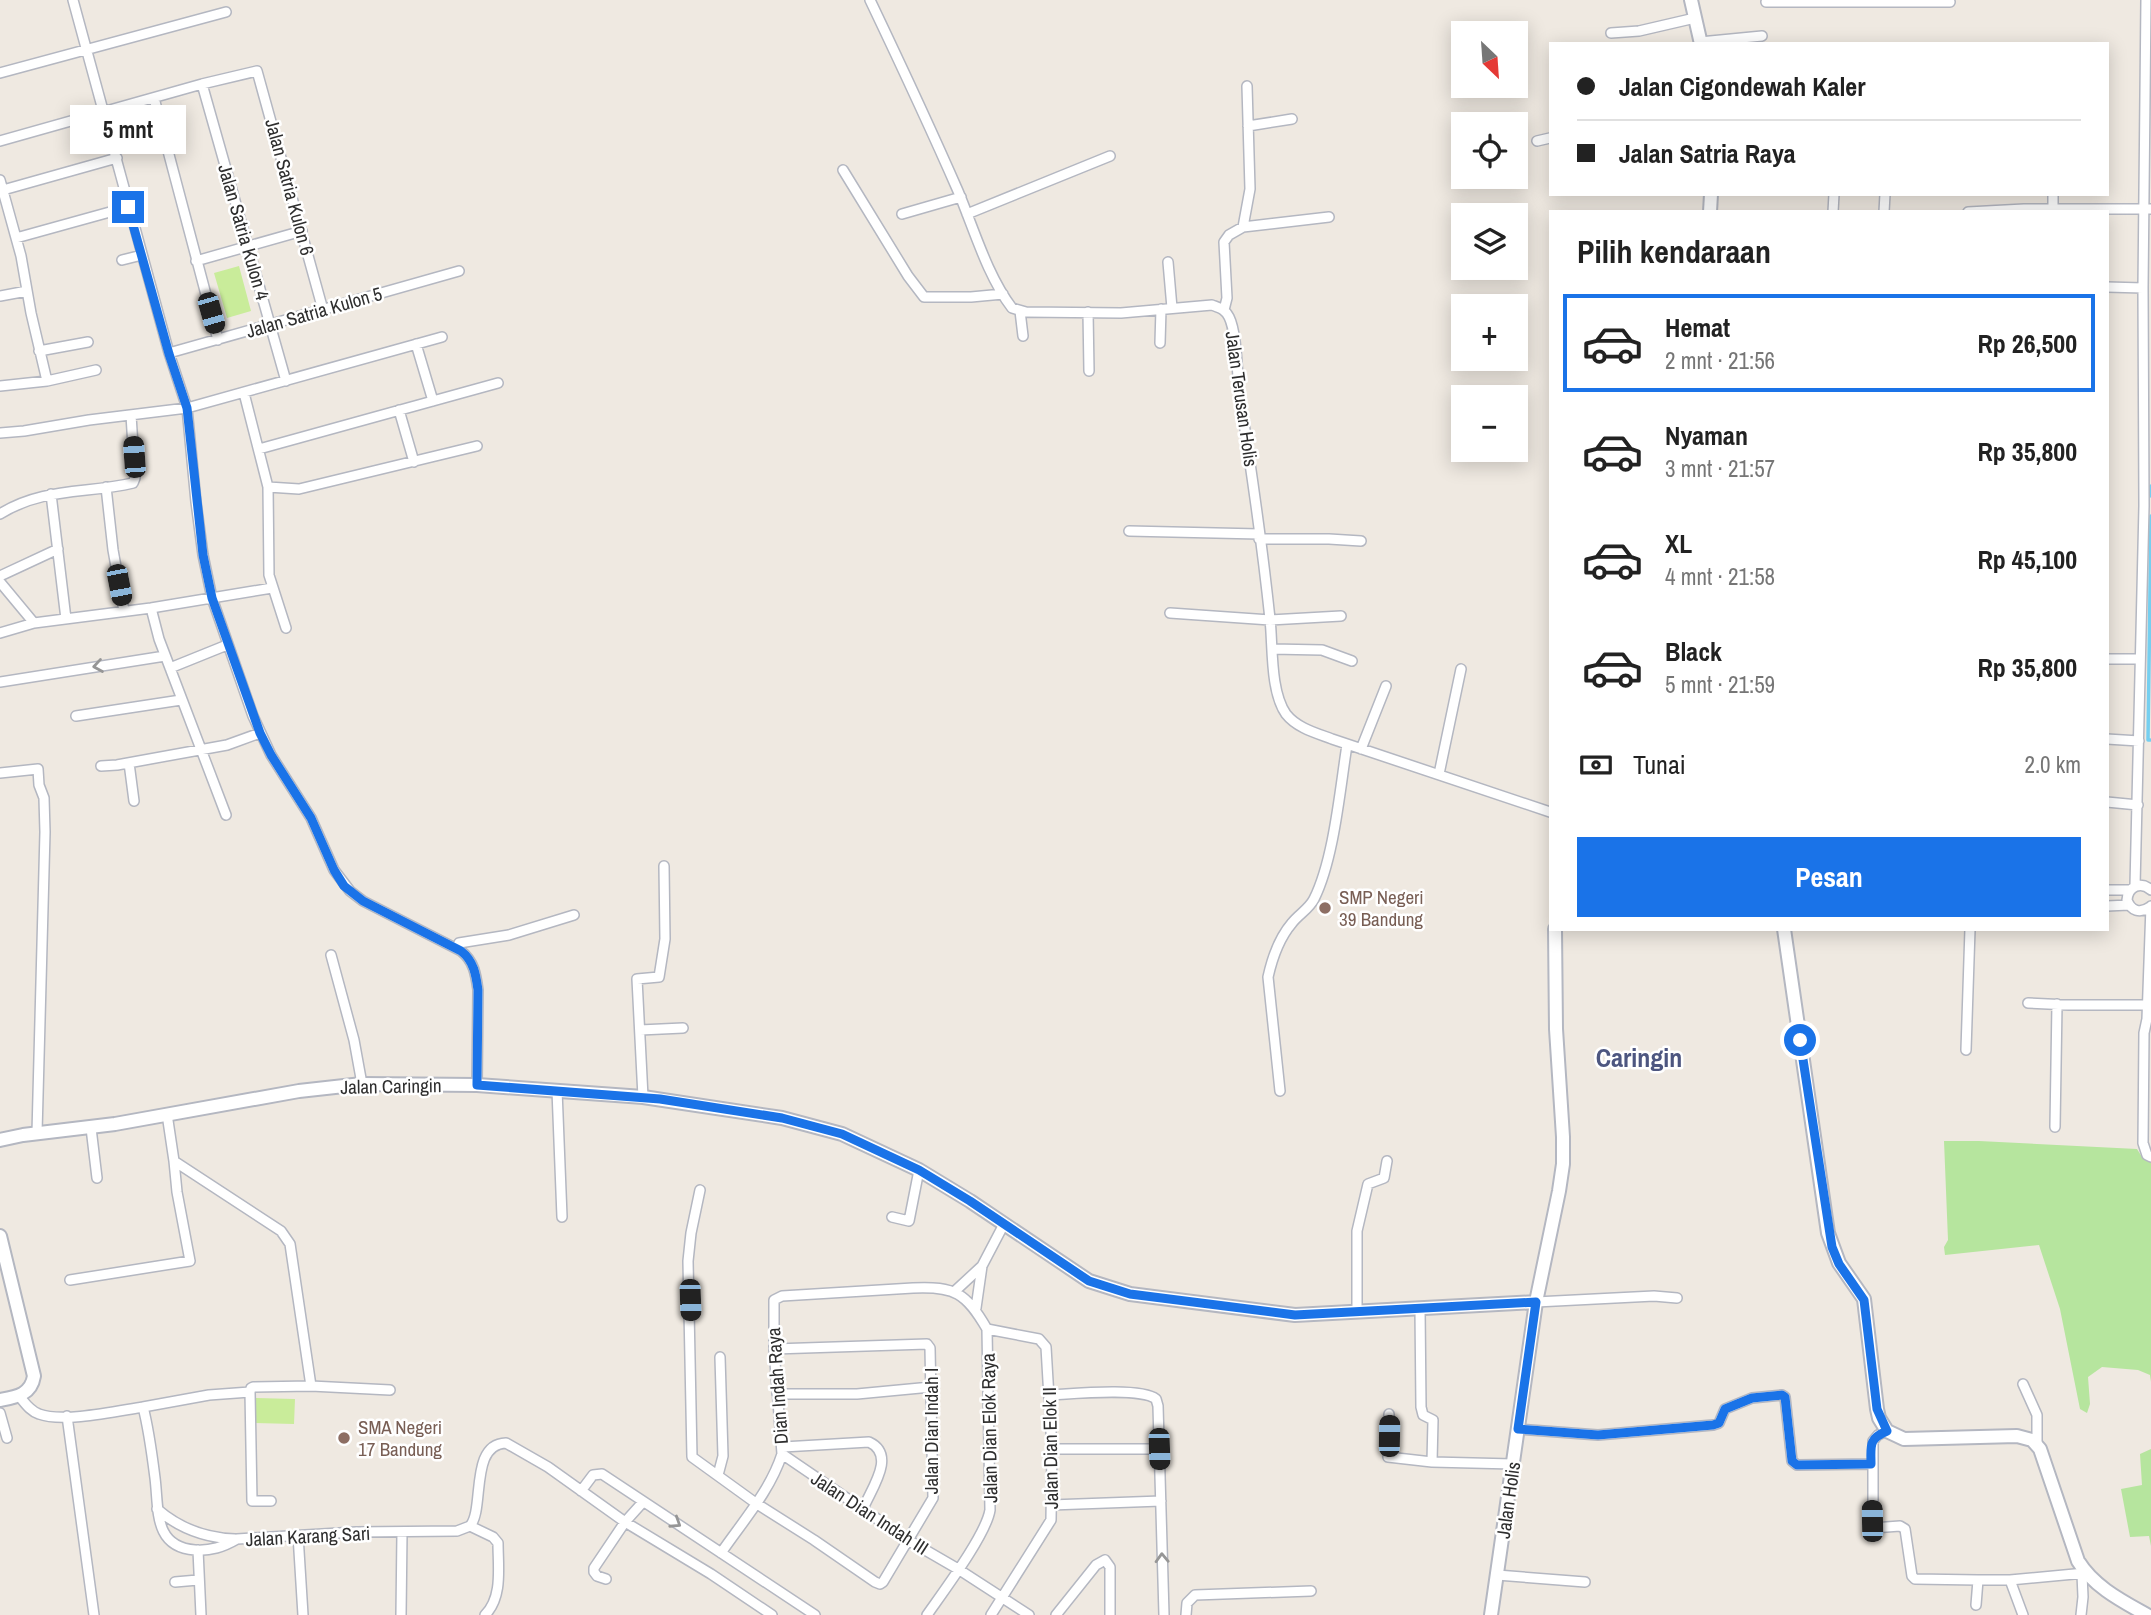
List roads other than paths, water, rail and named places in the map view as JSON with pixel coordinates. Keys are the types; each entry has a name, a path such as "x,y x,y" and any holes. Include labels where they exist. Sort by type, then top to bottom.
{"main road":[{"path":"1691,0 1701,42"},
{"name":"Jalan Holis","path":"1491,1615 1536,1302 1563,1164 1555,931"},
{"path":"1784,931 1828,1233 1839,1264 1864,1300 1877,1409 1887,1431 1908,1440 2017,1436 2029,1438 2037,1444 2084,1573 2128,1610 2147,1615"},
{"name":"Jalan Caringin","path":"0,1140 37,1133 91,1128 307,1090 362,1084 477,1085 643,1097 805,1123 842,1134 919,1170 1074,1272 1099,1285 1130,1294 1290,1315 1536,1302"},
{"path":"0,1236 34,1377 30,1387 19,1396 0,1400"}],"street":[{"path":"73,0 169,354 187,408 203,555 212,598 260,733 311,818 344,886 363,901 467,956 473,966 478,990 477,1085"},
{"path":"870,0 1003,294 1013,308 1020,311 1023,336"},
{"path":"2129,905 2127,900 2133,888 2138,805 2145,754 2139,741 2147,506 2143,288 2147,209 2146,0"},
{"path":"1766,2 1950,2"},
{"path":"0,73 226,12"},
{"path":"1611,33 1639,31 1695,18"},
{"path":"1710,42 1762,36"},
{"name":"Jalan Satria Kulon 6","path":"202,84 252,71 260,74 323,310"},
{"path":"0,141 202,84"},
{"name":"Jalan Satria Kulon 4","path":"202,84 286,381"},
{"path":"1243,228 1250,189 1247,86"},
{"path":"154,98 218,340"},
{"path":"1248,126 1292,119"},
{"path":"1537,141 1549,138"},
{"path":"967,214 1110,156"},
{"path":"47,381 16,238 1,185 117,158"},
{"path":"843,170 908,276 924,297 1003,294"},
{"path":"2053,196 2053,209"},
{"path":"902,214 961,197"},
{"path":"16,238 128,207"},
{"path":"2016,210 2147,209"},
{"path":"1224,310 1227,298 1224,242 1229,235 1243,228 1329,217"},
{"path":"196,261 302,232"},
{"path":"122,260 142,255"},
{"path":"1168,262 1172,308"},
{"name":"Jalan Satria Kulon 5","path":"169,354 459,271"},
{"path":"2109,287 2143,288"},
{"path":"0,296 27,291"},
{"name":"Jalan Terusan Holis","path":"1020,311 1121,313 1212,305 1224,310 1234,329 1240,391 1258,509 1276,686 1286,714 1306,729 1347,745 1549,812"},
{"path":"1160,342 1161,309"},
{"path":"1088,312 1089,371"},
{"path":"0,433 187,408 442,337"},
{"path":"39,351 88,342"},
{"path":"416,344 433,401"},
{"path":"0,386 47,381 96,370"},
{"path":"259,449 498,383"},
{"path":"244,393 268,487 269,575 286,628"},
{"path":"400,410 414,462"},
{"path":"0,514 28,500 51,494 130,484 135,480 131,415"},
{"path":"268,487 299,489 477,446"},
{"path":"106,487 113,550 124,611"},
{"path":"51,494 66,619"},
{"path":"1129,531 1361,541"},
{"path":"0,576 58,549"},
{"path":"0,582 34,623"},
{"path":"0,633 34,623 151,608 272,588"},
{"path":"151,608 165,656 226,815"},
{"path":"1170,613 1270,620 1341,616"},
{"path":"170,668 228,646"},
{"path":"1272,649 1322,650 1352,661"},
{"path":"0,682 165,656"},
{"path":"2109,659 2140,659"},
{"path":"1439,775 1461,669"},
{"path":"1361,749 1386,685"},
{"path":"76,716 181,700"},
{"path":"101,766 227,745 260,733"},
{"path":"2109,739 2139,741"},
{"path":"1279,1091 1268,977 1271,963 1289,928 1309,907 1327,862 1347,745"},
{"path":"129,763 134,801"},
{"path":"0,773 38,769 39,785 44,798 37,1133"},
{"path":"2109,802 2138,805"},
{"path":"643,1097 637,979 658,978 665,944 664,866"},
{"path":"2109,890 2143,885 2151,890"},
{"path":"2109,906 2129,905 2139,911 2151,907 2149,1019 2144,1033 2143,1143 2147,1155 2151,1157"},
{"path":"459,943 509,935 574,915"},
{"path":"1966,1050 1970,931"},
{"path":"331,955 354,1040 362,1084"},
{"path":"2028,1003 2149,1005"},
{"path":"2056,1127 2057,1004"},
{"path":"640,1030 683,1028"},
{"path":"557,1090 562,1217"},
{"path":"70,1280 190,1261 177,1192 167,1114"},
{"path":"91,1128 97,1178"},
{"path":"174,1161 281,1230 287,1237 311,1386"},
{"path":"1357,1312 1356,1251 1359,1218 1368,1184 1384,1178 1387,1161"},
{"path":"892,1217 909,1220 919,1170"},
{"path":"700,1190 688,1261 691,1452 694,1460 757,1504"},
{"path":"976,1308 982,1266 1004,1224"},
{"path":"955,1291 982,1266"},
{"name":"Dian Indah Raya","path":"721,1553 757,1504 777,1470 782,1451 774,1349 773,1303 777,1297 931,1287 955,1291"},
{"name":"Jalan Dian Elok Raya","path":"927,1615 958,1569 989,1515 987,1329 976,1308 955,1291"},
{"path":"1536,1302 1654,1296 1677,1298"},
{"path":"1420,1310 1421,1407 1423,1415 1433,1420 1432,1462"},
{"name":"Jalan Dian Elok II","path":"987,1329 1019,1334 1044,1343 1047,1351 1052,1449 1049,1525 991,1615"},
{"name":"Jalan Dian Indah I","path":"757,1504 880,1584 934,1495 930,1350 927,1344 774,1349"},
{"path":"718,1475 723,1456 720,1357"},
{"path":"2023,1384 2037,1415 2037,1444"},
{"path":"271,1501 252,1500 251,1388 311,1386 390,1390"},
{"path":"777,1394 857,1394 931,1387"},
{"path":"19,1396 40,1415 67,1416 96,1415 209,1395 250,1392"},
{"path":"1049,1395 1123,1393 1154,1396 1158,1406 1164,1615"},
{"path":"1518,1429 1598,1435 1713,1425 1719,1423 1725,1409 1752,1398 1782,1395 1785,1397 1792,1461 1797,1465 1871,1464"},
{"path":"143,1407 159,1520 170,1542 176,1546 198,1550 201,1615"},
{"path":"0,1413 7,1438"},
{"path":"1389,1414 1388,1457 1432,1462 1513,1464"},
{"path":"67,1416 94,1615"},
{"path":"1887,1431 1872,1441 1873,1528 1900,1526 1905,1529 1912,1576 1915,1579 2010,1580 2084,1573 2081,1615"},
{"path":"782,1451 869,1442 877,1446 883,1462 863,1509"},
{"path":"485,1615 494,1603 497,1592 498,1543 493,1537 470,1526 474,1522 476,1512 482,1466 489,1452 500,1443 506,1443 548,1467 625,1522 772,1615"},
{"path":"1052,1449 1159,1449"},
{"name":"Jalan Dian Indah III","path":"782,1451 908,1540 1029,1615"},
{"path":"581,1491 593,1475 599,1474 815,1615"},
{"path":"1051,1505 1161,1501"},
{"path":"606,1580 597,1576 594,1568 625,1522 643,1502"},
{"path":"157,1509 193,1532 216,1538 237,1539"},
{"name":"Jalan Karang Sari","path":"198,1550 222,1547 237,1539 457,1531 470,1526"},
{"path":"401,1615 402,1533"},
{"path":"298,1535 303,1615"},
{"path":"1056,1615 1096,1565 1105,1560 1110,1567 1110,1615"},
{"path":"1497,1574 1586,1582"},
{"path":"176,1582 198,1580"},
{"path":"1976,1605 1978,1580"},
{"path":"2010,1580 2023,1615"},
{"path":"1186,1615 1187,1603 1195,1595 1311,1591"}],"waterway":[{"path":"2151,486 2151,496"},
{"path":"2150,740 2151,516"}],"place":[{"name":"SMP Negeri 39 Bandung","path":"1325,908"},
{"name":"SMA Negeri 17 Bandung","path":"344,1438"}],"district":[{"name":"Caringin","path":"1639,1058"}]}
